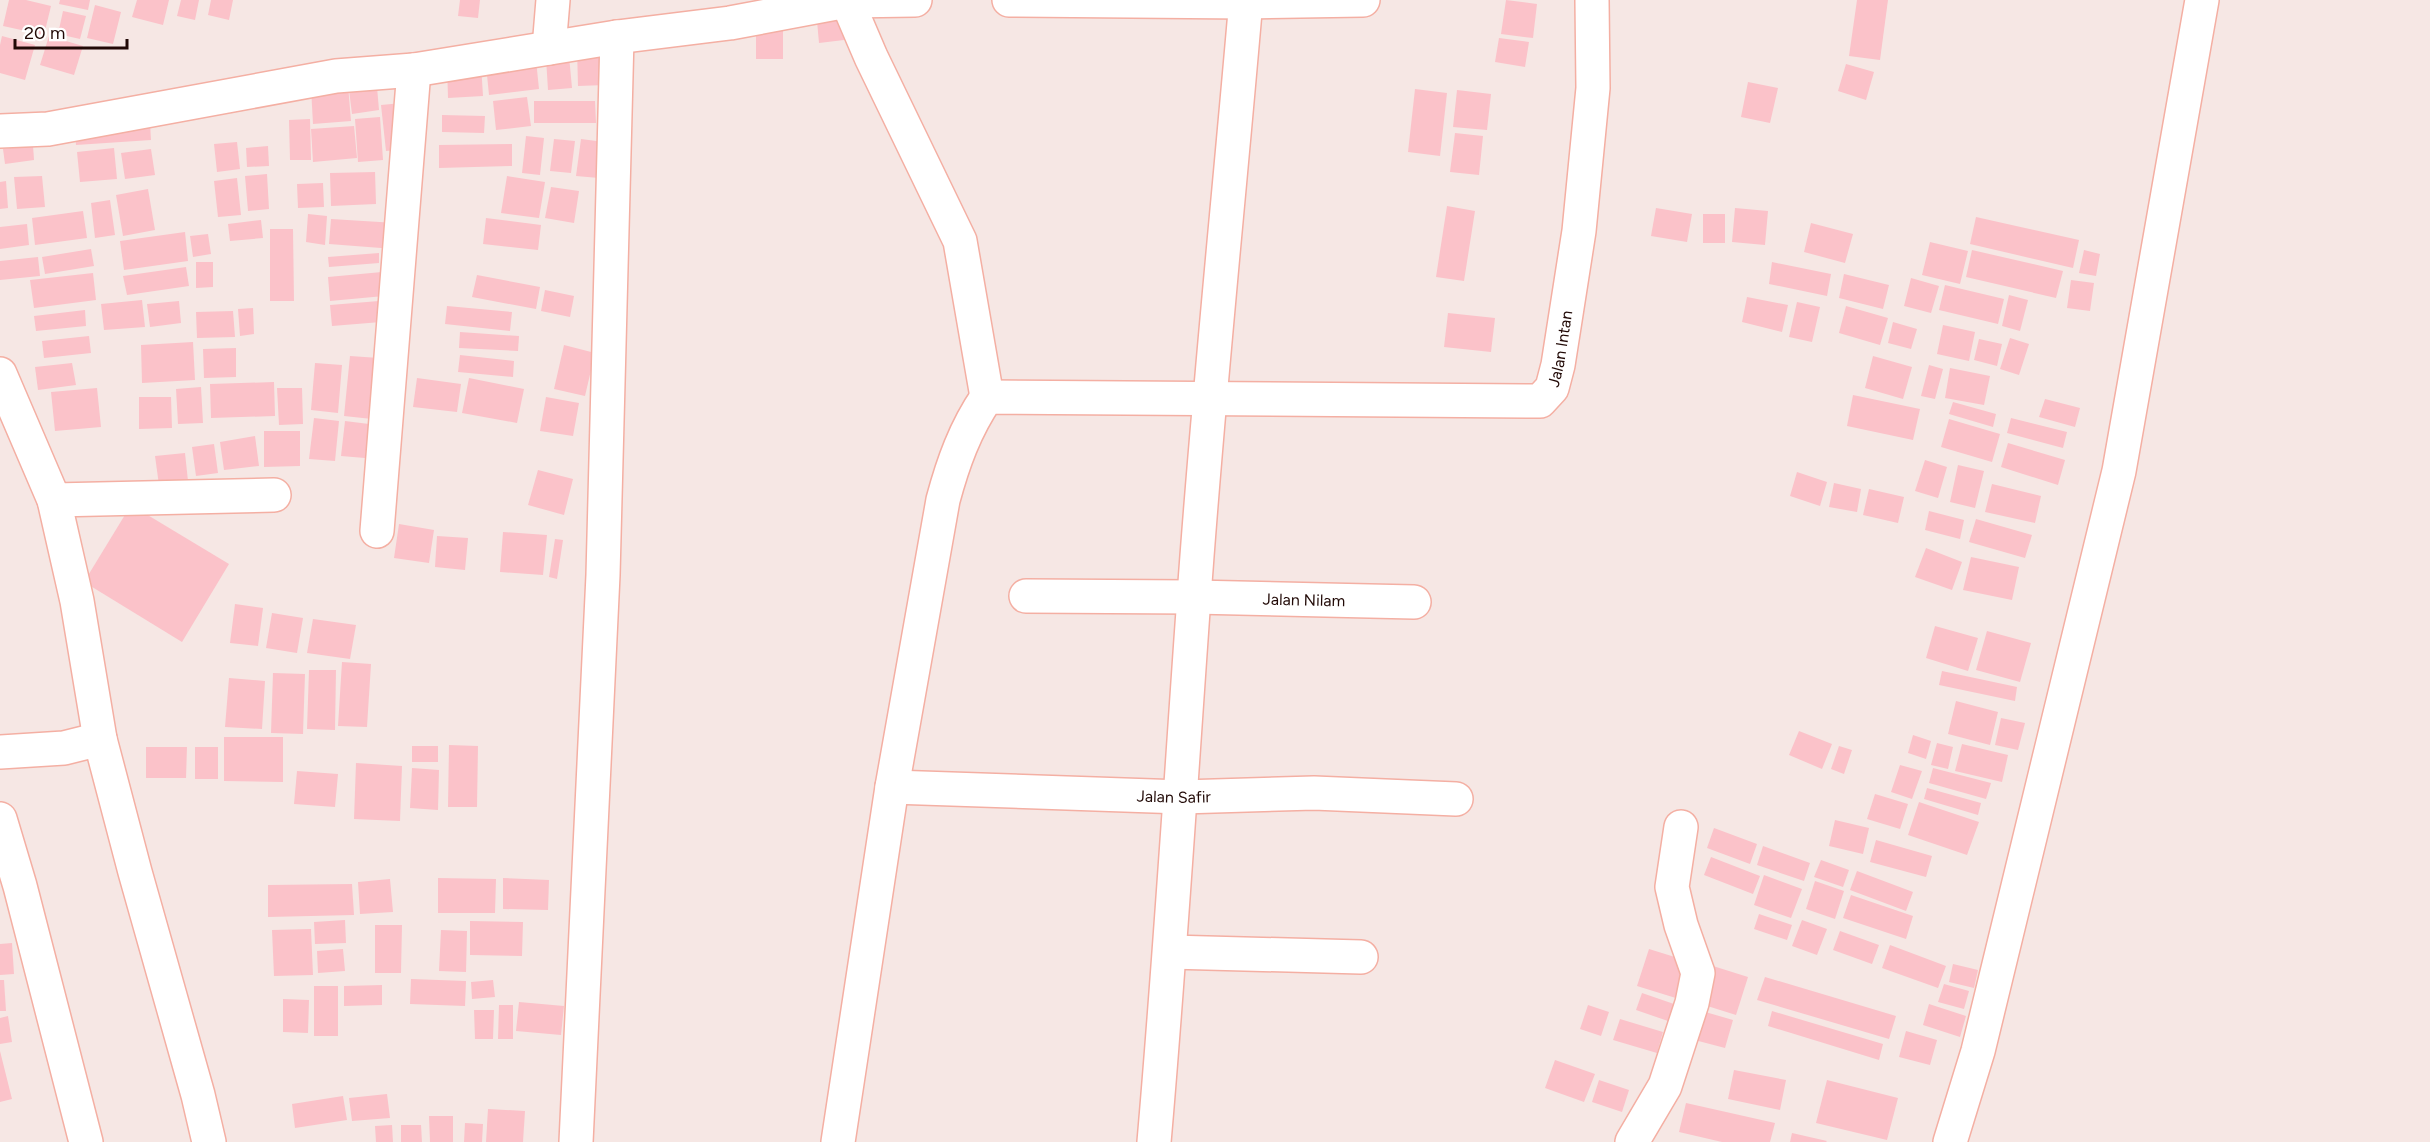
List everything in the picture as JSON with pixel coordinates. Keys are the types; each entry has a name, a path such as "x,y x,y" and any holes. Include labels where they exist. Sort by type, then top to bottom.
{"street":[{"path":"549,48 553,0"},
{"path":"0,131 48,129 336,76 414,70 549,48 730,23 847,1 915,0"},
{"path":"1010,0 1363,0"},
{"name":"Jalan Intan","path":"987,397 1540,401 1552,388 1558,365 1579,231 1593,88 1592,0"},
{"path":"1950,1142 1978,1051 2119,471 2202,0"},
{"path":"837,1142 892,787 943,500 955,456 972,418 987,397 960,241 871,57 847,1"},
{"path":"1154,1142 1182,797 1194,597 1210,397 1246,1"},
{"path":"576,1142 603,575 617,38"},
{"path":"377,531 414,70"},
{"path":"0,375 54,500 77,601 100,740 209,1142"},
{"path":"54,500 274,495"},
{"name":"Jalan Nilam","path":"1026,596 1414,602"},
{"path":"0,752 64,748 100,740"},
{"name":"Jalan Safir","path":"892,787 1182,797 1314,793 1456,799"},
{"path":"0,819 23,897 86,1142"},
{"path":"1632,1142 1665,1086 1692,1003 1698,973 1681,925 1672,887 1681,827"},
{"path":"1170,952 1361,957"}],"building":[{"path":"9,0 26,0 51,6 44,35 3,26"},
{"path":"60,0 90,0 88,10 59,4"},
{"path":"137,0 169,0 163,25 132,17"},
{"path":"181,0 199,0 195,20 177,16"},
{"path":"211,0 233,0 229,20 208,15"},
{"path":"460,0 480,0 478,18 458,16"},
{"path":"1506,0 1537,4 1533,38 1501,34"},
{"path":"1857,0 1888,0 1880,60 1849,56"},
{"path":"95,5 121,12 113,44 87,38"},
{"path":"840,8 844,40 819,43 816,10"},
{"path":"63,11 86,16 80,39 58,34"},
{"path":"756,28 783,28 783,59 756,59"},
{"path":"2,36 35,45 25,80 0,73"},
{"path":"49,36 83,46 74,75 40,65"},
{"path":"1499,38 1529,42 1525,67 1495,62"},
{"path":"604,47 605,85 578,86 577,48"},
{"path":"569,56 572,88 548,90 546,58"},
{"path":"536,60 539,89 489,95 486,65"},
{"path":"481,64 483,96 448,98 447,66"},
{"path":"1846,64 1874,72 1866,100 1838,91"},
{"path":"1748,82 1778,88 1770,123 1741,117"},
{"path":"348,85 351,121 313,124 311,88"},
{"path":"377,87 379,110 352,114 349,90"},
{"path":"1415,89 1447,93 1440,156 1408,152"},
{"path":"1457,90 1491,94 1487,130 1453,127"},
{"path":"527,97 531,126 496,130 493,101"},
{"path":"534,101 595,101 596,123 534,123"},
{"path":"402,103 406,149 386,151 381,105"},
{"path":"442,115 485,116 484,133 442,132"},
{"path":"380,117 383,160 358,162 355,119"},
{"path":"310,119 311,160 290,160 289,120"},
{"path":"150,123 151,140 76,145 75,127"},
{"path":"354,126 357,158 313,162 311,129"},
{"path":"1455,133 1483,136 1479,175 1450,172"},
{"path":"526,136 544,138 540,175 522,173"},
{"path":"554,139 575,141 571,173 550,171"},
{"path":"581,139 604,142 599,178 576,176"},
{"path":"237,142 240,169 217,172 214,144"},
{"path":"512,144 512,166 439,168 439,145"},
{"path":"33,145 34,160 5,164 3,149"},
{"path":"268,146 269,166 247,167 246,148"},
{"path":"114,148 117,179 80,182 77,152"},
{"path":"151,149 155,175 125,179 121,153"},
{"path":"375,172 376,204 331,206 330,173"},
{"path":"267,174 269,209 248,211 245,176"},
{"path":"42,176 45,207 17,209 14,177"},
{"path":"507,176 545,182 539,218 501,213"},
{"path":"237,178 241,215 218,217 214,181"},
{"path":"6,181 8,208 0,209 0,182"},
{"path":"323,183 324,207 298,208 297,184"},
{"path":"551,187 579,191 574,223 545,218"},
{"path":"148,189 155,230 123,236 116,195"},
{"path":"110,200 115,235 95,238 91,203"},
{"path":"1447,206 1475,211 1464,281 1436,277"},
{"path":"1656,208 1692,214 1687,242 1651,236"},
{"path":"1735,208 1768,211 1765,245 1732,242"},
{"path":"83,211 87,238 35,245 32,218"},
{"path":"308,214 327,216 325,245 306,242"},
{"path":"1703,214 1725,214 1725,243 1703,243"},
{"path":"1976,217 2079,240 2073,268 1970,244"},
{"path":"486,218 541,225 538,250 483,244"},
{"path":"331,219 396,223 394,249 329,244"},
{"path":"261,220 263,238 230,241 228,224"},
{"path":"1811,223 1853,234 1845,263 1804,252"},
{"path":"27,224 29,245 0,249 0,227"},
{"path":"270,229 293,229 294,301 270,301"},
{"path":"185,232 188,261 124,270 120,241"},
{"path":"208,234 211,254 193,257 190,236"},
{"path":"1930,242 1968,251 1960,284 1922,275"},
{"path":"91,249 94,266 45,274 42,257"},
{"path":"1972,250 2063,271 2056,298 1966,277"},
{"path":"2084,250 2100,254 2096,276 2079,273"},
{"path":"379,253 379,263 329,267 328,257"},
{"path":"38,257 40,276 0,280 0,261"},
{"path":"196,262 213,262 213,287 196,288"},
{"path":"1772,262 1831,274 1827,296 1769,284"},
{"path":"186,267 189,286 127,295 123,276"},
{"path":"382,272 384,296 330,301 328,277"},
{"path":"93,273 96,300 34,308 30,280"},
{"path":"1844,274 1889,285 1883,309 1839,298"},
{"path":"477,275 540,287 536,309 472,297"},
{"path":"1911,278 1939,286 1931,313 1904,306"},
{"path":"2071,280 2094,283 2090,311 2067,308"},
{"path":"1945,285 2004,299 1998,324 1939,310"},
{"path":"545,290 574,296 570,317 541,311"},
{"path":"2009,295 2028,300 2020,331 2002,326"},
{"path":"1747,297 1788,305 1782,332 1742,322"},
{"path":"142,300 145,327 104,330 101,304"},
{"path":"179,301 181,323 150,327 147,304"},
{"path":"379,301 381,322 332,326 330,305"},
{"path":"1797,302 1820,307 1812,342 1789,337"},
{"path":"447,306 512,312 510,331 445,324"},
{"path":"1846,306 1888,318 1880,345 1839,333"},
{"path":"253,308 254,334 240,336 238,309"},
{"path":"85,310 86,326 36,331 34,316"},
{"path":"233,311 235,337 197,338 196,312"},
{"path":"1448,313 1495,318 1491,352 1444,347"},
{"path":"1893,322 1917,329 1911,349 1888,343"},
{"path":"1943,325 1975,332 1969,361 1937,354"},
{"path":"460,332 519,336 518,351 459,348"},
{"path":"89,336 91,353 44,358 42,341"},
{"path":"2010,338 2029,344 2019,375 2000,369"},
{"path":"1979,339 2002,344 1997,366 1974,360"},
{"path":"193,342 195,380 142,383 141,345"},
{"path":"564,345 595,353 585,396 554,389"},
{"path":"236,348 236,377 204,378 203,349"},
{"path":"460,355 514,361 513,377 458,372"},
{"path":"350,356 379,358 372,419 344,416"},
{"path":"1873,356 1912,367 1903,399 1865,388"},
{"path":"72,363 76,385 38,390 35,367"},
{"path":"315,363 342,365 338,413 311,410"},
{"path":"1929,365 1943,369 1935,399 1921,396"},
{"path":"1950,368 1990,376 1984,405 1945,398"},
{"path":"417,378 461,384 457,412 413,407"},
{"path":"469,378 524,389 517,423 462,413"},
{"path":"274,382 275,416 211,418 210,384"},
{"path":"201,387 203,423 178,424 176,389"},
{"path":"97,388 101,427 55,431 51,392"},
{"path":"277,388 302,388 303,424 279,425"},
{"path":"1853,395 1920,409 1913,440 1847,426"},
{"path":"139,397 171,397 172,428 139,429"},
{"path":"546,397 579,403 573,436 540,431"},
{"path":"2045,399 2080,408 2075,427 2039,417"},
{"path":"1953,402 1996,414 1993,427 1949,414"},
{"path":"314,418 339,421 335,461 309,459"},
{"path":"2011,418 2067,432 2063,448 2007,433"},
{"path":"1949,419 2000,434 1992,462 1941,447"},
{"path":"345,421 369,424 365,458 341,456"},
{"path":"264,431 300,431 300,466 264,467"},
{"path":"255,436 259,466 224,470 220,442"},
{"path":"2008,443 2065,460 2058,485 2001,467"},
{"path":"214,444 218,473 196,476 192,447"},
{"path":"185,453 188,481 159,485 155,456"},
{"path":"1925,460 1947,467 1938,498 1915,491"},
{"path":"1958,465 1984,471 1975,508 1950,502"},
{"path":"538,470 573,479 564,515 528,505"},
{"path":"1797,472 1827,482 1820,506 1790,496"},
{"path":"1834,483 1861,489 1857,512 1829,507"},
{"path":"1992,484 2041,496 2035,523 1985,512"},
{"path":"1869,489 1904,497 1898,523 1863,515"},
{"path":"131,505 229,564 182,642 84,582"},
{"path":"1929,511 1964,520 1960,539 1925,530"},
{"path":"1976,519 2032,535 2025,558 1969,542"},
{"path":"399,524 434,530 429,563 394,558"},
{"path":"503,532 547,535 543,575 500,572"},
{"path":"437,536 468,538 465,570 435,567"},
{"path":"555,539 563,540 557,579 549,577"},
{"path":"1926,548 1962,562 1952,590 1915,577"},
{"path":"1971,557 2019,567 2012,600 1963,590"},
{"path":"235,604 263,608 258,646 230,643"},
{"path":"272,613 303,618 297,653 266,648"},
{"path":"313,619 356,625 350,659 307,653"},
{"path":"1935,626 1978,638 1968,671 1926,658"},
{"path":"1987,631 2031,643 2020,682 1976,670"},
{"path":"342,662 371,664 367,727 338,726"},
{"path":"309,670 336,670 335,730 307,729"},
{"path":"1942,671 2017,687 2015,701 1939,685"},
{"path":"273,673 305,674 303,734 271,733"},
{"path":"229,678 265,681 262,729 225,727"},
{"path":"1956,701 1998,712 1990,745 1948,734"},
{"path":"2001,718 2025,723 2018,750 1995,745"},
{"path":"1799,731 1832,744 1822,769 1789,755"},
{"path":"1913,735 1931,741 1926,759 1908,753"},
{"path":"224,737 283,737 283,782 224,781"},
{"path":"1937,743 1953,747 1948,769 1931,765"},
{"path":"1962,744 2008,755 2002,782 1955,771"},
{"path":"449,745 478,746 477,807 448,807"},
{"path":"412,746 438,746 438,762 412,762"},
{"path":"1839,746 1852,750 1844,774 1831,769"},
{"path":"146,747 187,747 186,778 146,778"},
{"path":"195,747 218,747 218,779 195,779"},
{"path":"356,763 402,766 400,821 354,819"},
{"path":"1900,765 1922,771 1912,799 1891,792"},
{"path":"412,768 439,770 438,810 410,808"},
{"path":"1933,768 1991,783 1986,799 1929,783"},
{"path":"297,771 338,774 335,807 294,804"},
{"path":"1927,788 1981,803 1978,815 1924,799"},
{"path":"1875,794 1908,804 1900,829 1867,819"},
{"path":"1919,802 1979,822 1967,855 1908,835"},
{"path":"1835,820 1869,828 1863,854 1829,846"},
{"path":"1714,828 1757,844 1750,864 1707,848"},
{"path":"1876,840 1932,856 1926,877 1870,862"},
{"path":"1763,846 1810,863 1804,881 1757,865"},
{"path":"1711,857 1760,876 1753,894 1704,875"},
{"path":"1821,860 1849,870 1843,887 1814,877"},
{"path":"1857,871 1913,892 1906,911 1850,890"},
{"path":"1764,875 1802,889 1791,918 1754,905"},
{"path":"438,878 496,879 495,913 438,913"},
{"path":"503,878 549,880 548,910 503,909"},
{"path":"390,879 393,912 360,914 358,882"},
{"path":"1815,881 1844,891 1835,919 1806,909"},
{"path":"352,884 354,915 268,917 268,885"},
{"path":"1851,895 1913,916 1906,939 1843,918"},
{"path":"1759,914 1792,925 1787,940 1754,929"},
{"path":"345,920 346,943 315,944 314,922"},
{"path":"1802,920 1827,929 1817,955 1792,946"},
{"path":"470,921 523,922 522,956 470,955"},
{"path":"375,925 402,925 401,973 375,973"},
{"path":"311,929 313,975 274,976 272,930"},
{"path":"441,930 467,931 466,972 439,971"},
{"path":"1840,931 1879,945 1872,964 1833,950"},
{"path":"12,943 14,974 0,975 0,944"},
{"path":"1890,945 1946,966 1938,988 1882,968"},
{"path":"343,949 345,971 318,973 317,951"},
{"path":"1649,949 1691,962 1679,999 1637,986"},
{"path":"1953,964 1978,970 1974,988 1949,982"},
{"path":"1713,966 1748,977 1736,1015 1701,1004"},
{"path":"1765,977 1896,1016 1889,1039 1757,1000"},
{"path":"411,979 466,981 465,1006 410,1004"},
{"path":"0,980 4,980 6,1011 0,1011"},
{"path":"493,980 495,997 472,999 471,982"},
{"path":"1944,984 1969,991 1964,1009 1938,1002"},
{"path":"382,985 382,1005 344,1006 344,986"},
{"path":"314,986 338,986 338,1036 314,1036"},
{"path":"1642,993 1674,1004 1668,1021 1636,1010"},
{"path":"283,999 309,1000 308,1033 283,1032"},
{"path":"519,1002 564,1006 561,1035 516,1031"},
{"path":"1929,1004 1966,1016 1960,1037 1923,1025"},
{"path":"499,1005 513,1005 513,1039 498,1039"},
{"path":"1588,1005 1609,1012 1601,1036 1580,1029"},
{"path":"1695,1009 1733,1020 1725,1048 1687,1038"},
{"path":"474,1010 494,1010 493,1039 475,1039"},
{"path":"1772,1011 1883,1044 1879,1060 1768,1026"},
{"path":"8,1016 12,1042 0,1044 0,1018"},
{"path":"1620,1019 1663,1032 1657,1053 1613,1040"},
{"path":"1906,1031 1937,1040 1930,1065 1899,1057"},
{"path":"0,1051 12,1099 0,1102"},
{"path":"1555,1060 1595,1074 1584,1102 1545,1088"},
{"path":"1734,1070 1786,1080 1780,1110 1728,1099"},
{"path":"1599,1080 1629,1090 1622,1112 1592,1102"},
{"path":"1827,1080 1898,1098 1887,1140 1816,1123"},
{"path":"387,1094 390,1118 352,1121 349,1098"},
{"path":"343,1096 347,1120 295,1128 292,1104"},
{"path":"1686,1103 1775,1123 1770,1142 1722,1142 1679,1132"},
{"path":"488,1109 525,1111 523,1142 486,1142"},
{"path":"429,1116 453,1116 453,1142 430,1142"},
{"path":"465,1123 483,1124 482,1142 464,1142"},
{"path":"392,1125 393,1142 376,1142 375,1126"},
{"path":"401,1125 421,1125 422,1142 401,1142"},
{"path":"1792,1133 1827,1141 1790,1142"}]}
